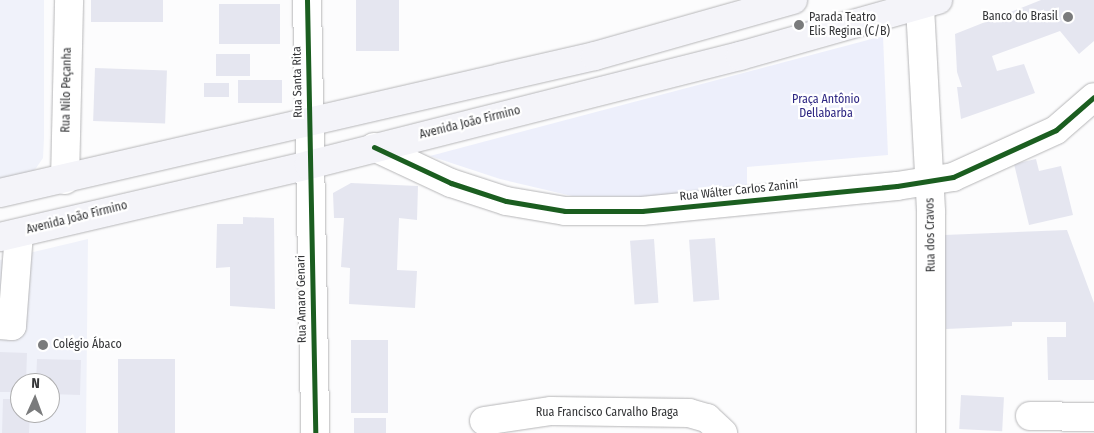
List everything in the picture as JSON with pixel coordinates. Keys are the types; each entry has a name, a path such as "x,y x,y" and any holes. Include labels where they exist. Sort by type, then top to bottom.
{"main road":[{"path":"0,193 309,125 620,50 793,0"},
{"name":"Avenida João Firmino","path":"9,235 309,165 374,147 740,56 929,3"}],"street":[{"name":"Rua Nilo Peçanha","path":"65,180 69,0"},
{"name":"Rua Santa Rita","path":"307,0 309,165"},
{"name":"Rua dos Cravos","path":"929,3 931,433"},
{"name":"Rua Wálter Carlos Zanini","path":"374,147 451,183 497,198 565,211 642,211 930,181 952,177 1056,130 1094,97"},
{"name":"Rua Amaro Genari","path":"309,165 315,433"},
{"path":"0,326 12,326 9,235"},
{"name":"Rua Francisco Carvalho Braga","path":"484,421 550,411 689,414 707,418 723,433"},
{"path":"1030,416 1094,417"}],"shaded area":[{"path":"0,0 44,0 44,138 43,158 32,174 0,184"},
{"name":"Colégio Ábaco","path":"88,239 86,433 0,433 0,260"}],"green space":[{"name":"Praça Antônio Dellabarba","path":"883,36 888,155 747,167 747,187 652,197 572,196 500,179 430,156"}],"building":[{"path":"91,0 163,0 163,22 91,22"},
{"path":"356,0 399,0 399,51 356,51"},
{"path":"1041,0 1094,0 1094,41 1079,54 1060,31 992,56 997,71 1024,64 1035,93 961,119 957,87 962,87 957,72 955,34"},
{"path":"219,4 280,4 280,44 219,44"},
{"name":"Parada Teatro Elis Regina (C/B)","path":"821,15 824,22 779,42 776,34"},
{"path":"216,54 250,54 250,76 216,76"},
{"path":"95,68 167,71 165,123 93,121"},
{"path":"238,80 282,80 282,103 238,103"},
{"path":"204,83 229,83 229,97 204,97"},
{"path":"1036,159 1039,171 1061,166 1073,215 1029,225 1014,164"},
{"path":"351,183 418,186 417,220 399,218 397,270 417,271 415,308 349,304 350,268 341,267 344,218 334,218 333,193"},
{"path":"243,217 274,218 275,309 230,306 230,267 216,268 217,224 243,224"},
{"path":"1067,230 1094,303 1094,380 1048,380 1047,337 1066,337 1066,322 1012,322 1012,326 946,329 944,235"},
{"path":"715,238 719,300 693,302 689,240"},
{"path":"654,239 658,303 635,305 630,241"},
{"path":"351,340 388,340 388,413 351,413"},
{"path":"0,352 27,353 26,373 10,373 10,392 0,392"},
{"path":"37,359 81,360 80,395 60,394 60,373 36,373"},
{"path":"118,359 175,359 175,433 118,433"},
{"path":"961,395 1004,397 1002,431 959,429"},
{"path":"3,399 10,399 10,423 30,423 29,433 2,433"},
{"path":"354,418 386,418 386,433 354,433"}],"cycle path":[{"path":"307,0 315,433"},
{"path":"374,147 451,183 506,201 565,211 642,211 897,186 953,177 1056,130 1094,97"}],"place":[{"name":"Banco do Brasil","path":"1068,17"},
{"name":"Parada Teatro Elis Regina (C/B)","path":"799,25"},
{"name":"Colégio Ábaco","path":"43,345"}]}
